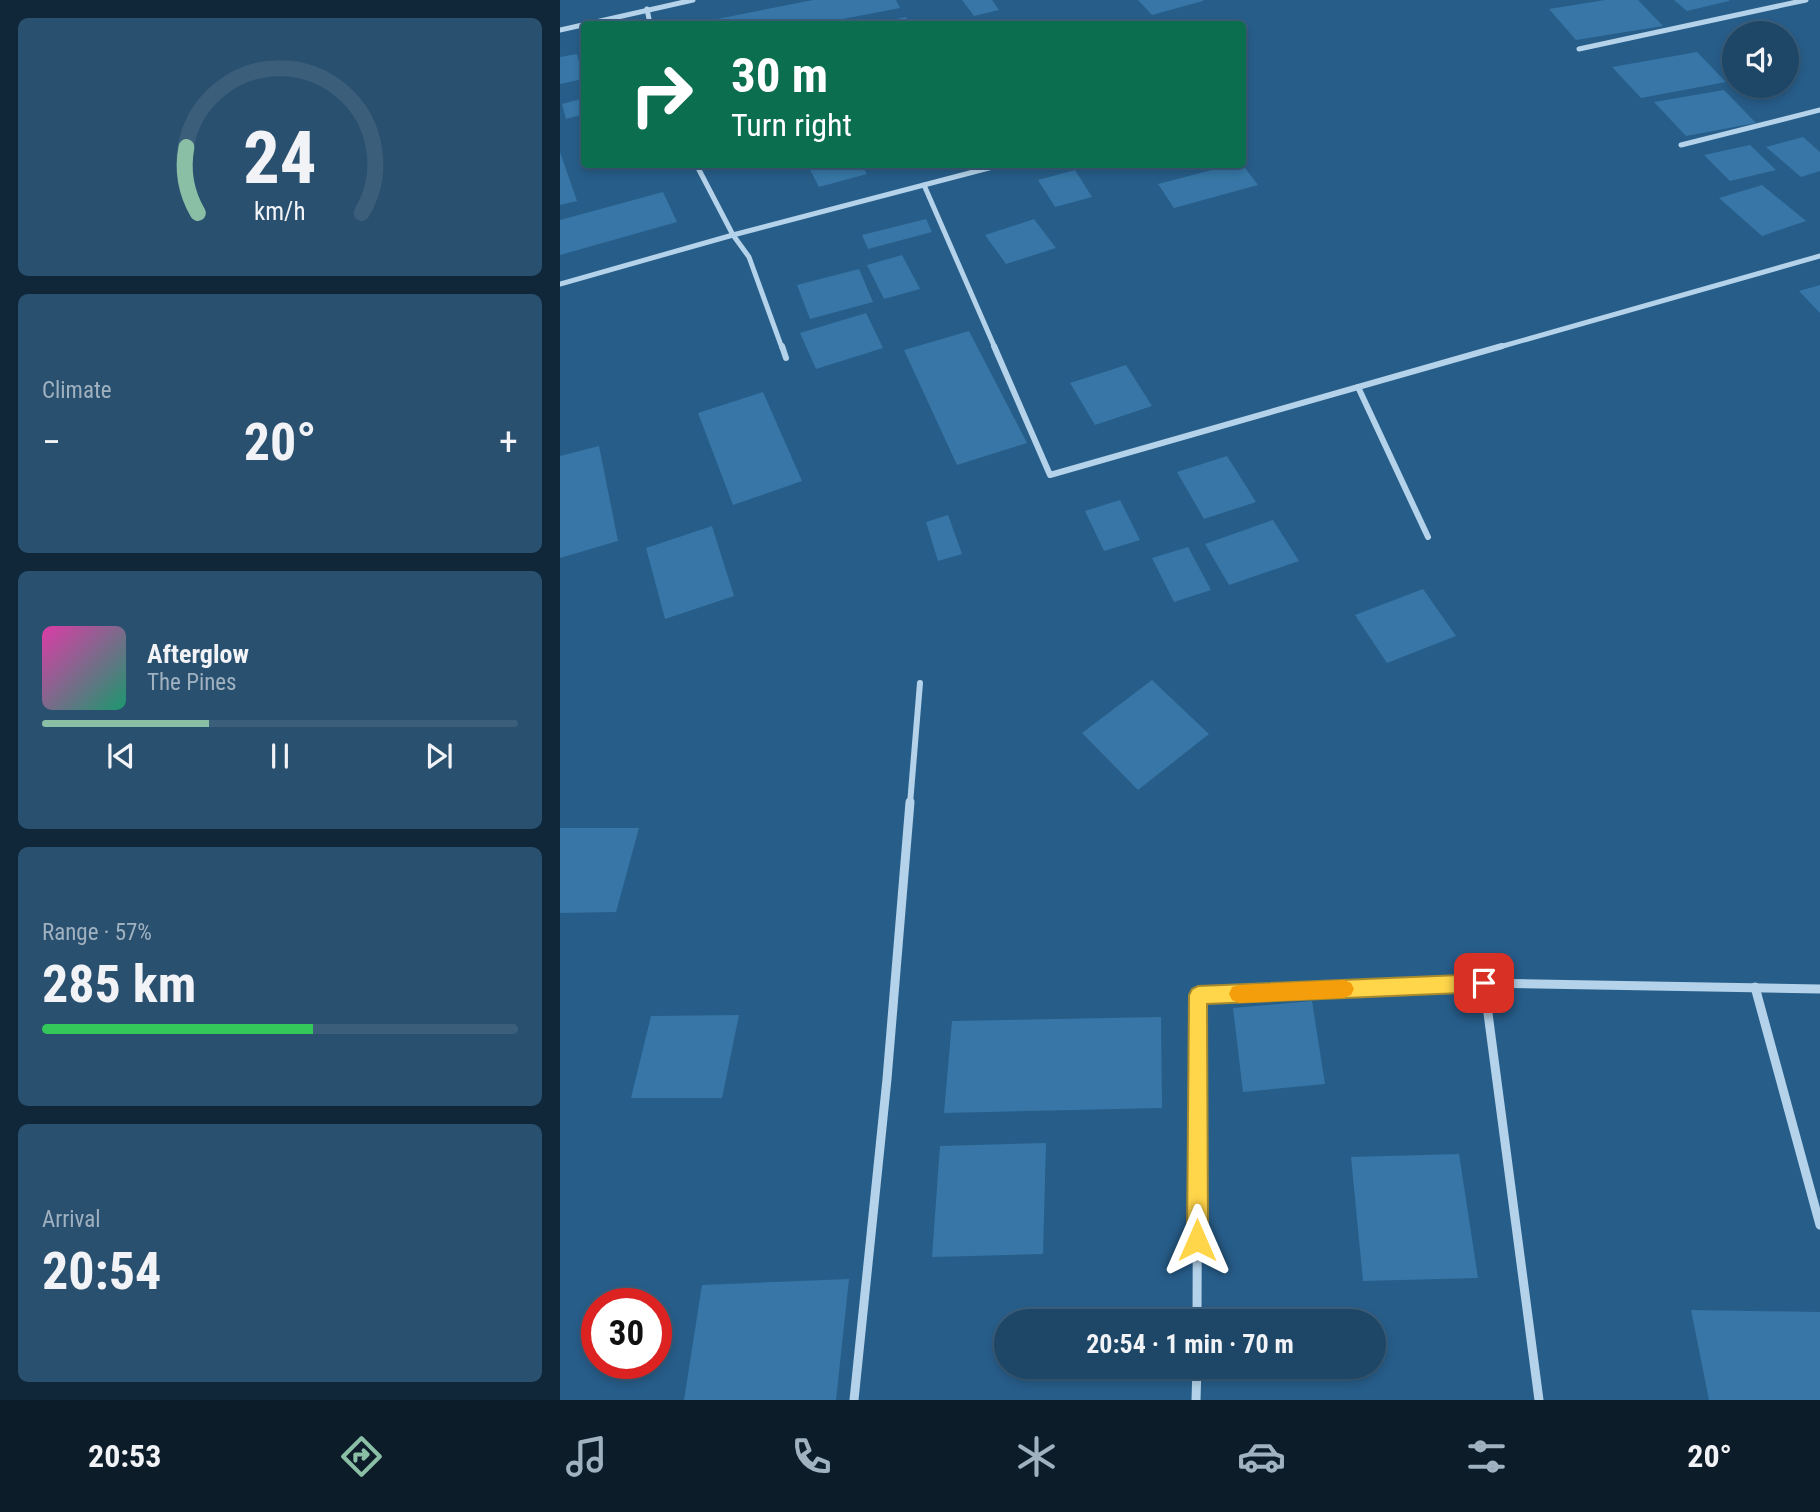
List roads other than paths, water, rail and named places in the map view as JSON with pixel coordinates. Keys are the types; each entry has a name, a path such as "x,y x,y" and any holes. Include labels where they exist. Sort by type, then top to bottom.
{"street":[{"path":"597,21 693,0"},
{"path":"1579,49 1806,0"},
{"path":"647,9 649,21"},
{"path":"560,30 581,25"},
{"path":"1681,145 1820,110"},
{"path":"698,168 733,235 749,257 786,358"},
{"path":"560,284 733,235 989,168"},
{"path":"924,186 1050,475 1820,256"},
{"path":"1358,387 1428,537"},
{"path":"854,1400 887,1079 920,683"},
{"path":"1484,983 1539,1400"},
{"path":"1197,1309 1198,995 1484,983 1820,989"},
{"path":"1755,987 1820,1225"},
{"path":"1196,1400 1197,1379"}]}
